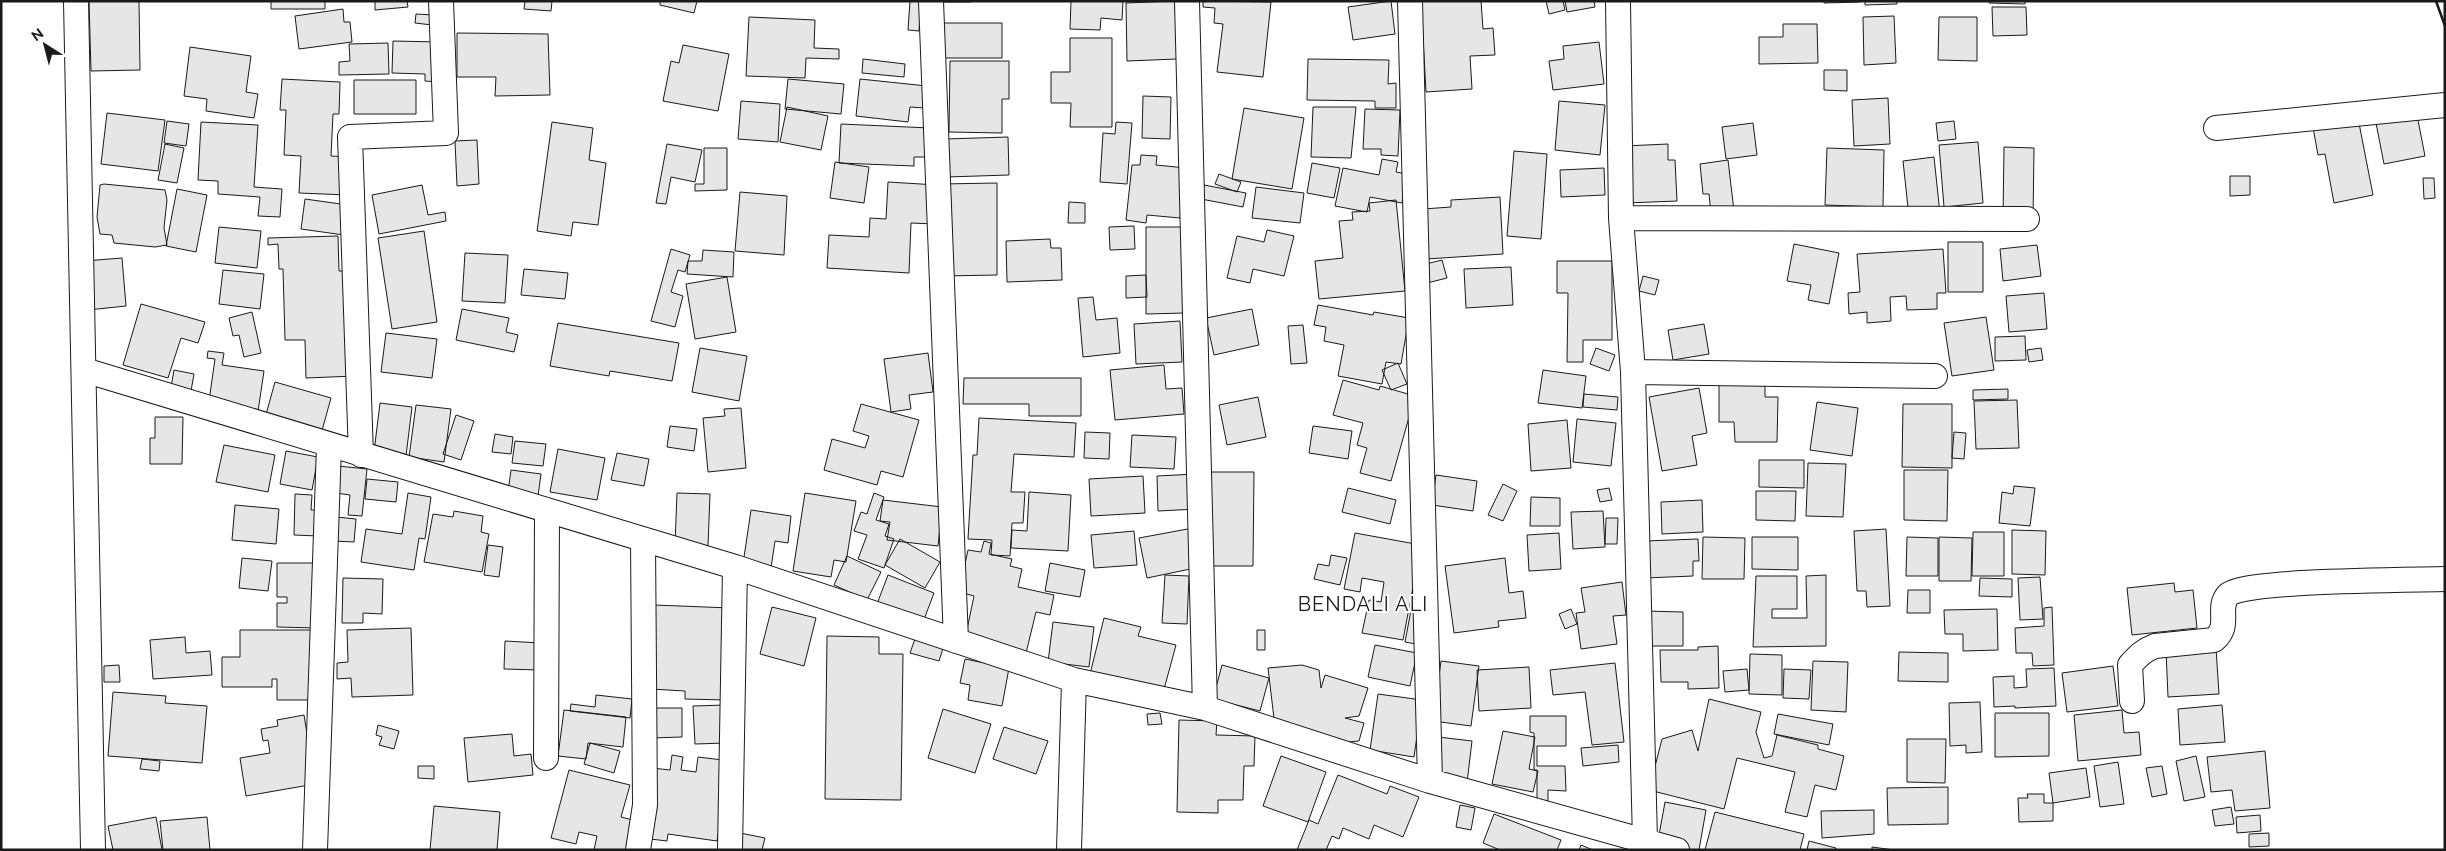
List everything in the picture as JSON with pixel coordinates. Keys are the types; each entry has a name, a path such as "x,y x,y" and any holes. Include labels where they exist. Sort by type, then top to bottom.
{"street":[{"path":"76,1 93,850"},
{"path":"361,455 350,137 446,133 441,1"},
{"path":"931,1 956,642"},
{"path":"1187,1 1205,708"},
{"path":"1410,1 1430,782"},
{"path":"1618,1 1621,218 1632,372 1643,845"},
{"path":"2216,128 2445,104"},
{"path":"1621,218 2026,219"},
{"path":"84,370 329,446 735,567 1074,680 1205,708 1430,782 1643,845 1677,850"},
{"path":"1632,372 1935,376"},
{"path":"315,850 329,446"},
{"path":"546,758 547,511"},
{"path":"638,850 645,805 644,540"},
{"path":"730,850 735,567"},
{"path":"2132,701 2130,665 2136,658 2155,646 2214,640 2221,634 2223,628 2224,603 2228,594 2236,590 2269,585 2445,579"},
{"path":"1069,850 1074,680"}],"building":[{"path":"89,1 139,1 140,70 91,71"},
{"path":"271,1 325,1 325,9 271,9"},
{"path":"375,1 407,1 408,7 375,10"},
{"path":"525,1 552,1 551,11 524,9"},
{"path":"660,1 697,1 694,13 660,5"},
{"path":"910,1 921,1 919,31 908,30"},
{"path":"971,1 971,2 938,2"},
{"path":"1071,1 1123,1 1122,20 1101,18 1100,30 1070,29"},
{"path":"1175,1 1177,59 1127,61 1126,3"},
{"path":"1203,1 1271,2 1263,77 1217,72 1223,24 1214,23 1215,8 1203,7"},
{"path":"1391,1 1395,34 1353,40 1348,7"},
{"path":"1421,1 1481,1 1483,29 1493,28 1495,55 1470,56 1472,89 1426,92"},
{"path":"1546,1 1563,1 1565,10 1549,14"},
{"path":"1565,1 1594,1 1595,7 1567,12"},
{"path":"1824,1 1859,1 1859,2 1824,3"},
{"path":"1865,1 1897,1 1897,4 1865,5"},
{"path":"1989,1 2025,1 2025,4 1989,3"},
{"path":"1992,7 2026,7 2027,35 1993,36"},
{"path":"343,9 344,22 350,22 352,42 299,49 295,16"},
{"path":"416,14 433,15 432,25 415,23"},
{"path":"1894,16 1896,63 1864,65 1863,17"},
{"path":"749,17 815,20 814,48 839,49 839,59 806,58 805,78 746,76"},
{"path":"1939,17 1977,17 1977,61 1938,60"},
{"path":"943,23 1002,23 1002,58 939,58"},
{"path":"1783,24 1817,24 1818,63 1759,64 1759,37 1783,37"},
{"path":"457,33 548,34 550,95 495,96 496,77 457,77"},
{"path":"1070,38 1112,38 1112,127 1070,127 1071,103 1051,103 1051,72 1070,72"},
{"path":"393,41 440,42 438,82 425,81 425,74 392,73"},
{"path":"1599,42 1604,84 1553,90 1549,61 1564,59 1563,46"},
{"path":"388,43 389,74 339,75 339,62 350,61 349,44"},
{"path":"683,45 729,54 718,111 663,101 671,61 679,63"},
{"path":"190,47 251,56 246,92 258,94 254,118 206,111 207,99 184,96"},
{"path":"863,59 905,64 904,77 862,73"},
{"path":"1308,59 1389,60 1388,84 1396,83 1396,108 1375,108 1375,101 1307,100"},
{"path":"950,61 1009,61 1009,99 1002,99 1002,133 949,132"},
{"path":"1824,70 1847,70 1847,91 1824,90"},
{"path":"282,79 340,82 339,114 333,114 331,156 349,157 348,195 299,193 301,156 284,155 286,110 280,110"},
{"path":"788,79 844,84 841,114 785,109"},
{"path":"860,79 927,86 925,108 910,107 908,122 856,116"},
{"path":"354,80 416,80 416,114 354,114"},
{"path":"1143,96 1171,97 1170,139 1142,138"},
{"path":"1888,98 1890,144 1854,146 1852,100"},
{"path":"741,101 780,104 778,142 738,139"},
{"path":"1559,101 1605,105 1600,155 1555,150"},
{"path":"787,107 828,116 821,150 780,142"},
{"path":"1313,107 1356,107 1351,158 1311,157"},
{"path":"1244,108 1304,118 1292,189 1232,179"},
{"path":"1365,109 1400,110 1398,156 1381,155 1381,149 1363,149"},
{"path":"107,113 165,120 158,171 101,164"},
{"path":"2357,113 2373,195 2334,203 2325,154 2318,155 2312,122"},
{"path":"2417,115 2425,156 2384,164 2376,123"},
{"path":"167,121 189,124 186,146 164,143"},
{"path":"1954,121 1956,139 1938,141 1936,123"},
{"path":"201,122 258,125 254,187 282,189 280,217 258,216 260,197 218,194 218,181 198,180"},
{"path":"552,122 593,128 589,160 606,163 598,225 573,222 571,236 537,231"},
{"path":"1116,122 1132,123 1127,184 1100,182 1103,133 1115,134"},
{"path":"1753,123 1757,155 1726,159 1722,127"},
{"path":"841,124 930,128 928,157 914,157 914,166 839,163"},
{"path":"1008,137 1009,175 946,177 945,139"},
{"path":"477,140 479,184 457,186 455,141"},
{"path":"1978,142 1983,203 1944,207 1939,145"},
{"path":"165,144 184,148 177,183 158,180"},
{"path":"667,144 702,150 695,182 671,177 666,204 656,203"},
{"path":"1668,144 1668,160 1675,160 1677,201 1626,203 1624,146"},
{"path":"2004,147 2034,148 2033,220 2003,219"},
{"path":"704,148 727,148 727,190 695,191 695,184 704,184"},
{"path":"1827,148 1884,150 1883,207 1825,205"},
{"path":"1514,151 1547,154 1541,239 1507,236"},
{"path":"1141,155 1157,156 1156,165 1186,168 1180,218 1147,215 1146,223 1126,220 1132,165 1140,165"},
{"path":"1934,157 1940,214 1909,217 1903,161"},
{"path":"1382,159 1398,162 1396,172 1407,174 1402,203 1370,197 1367,212 1335,206 1343,168 1379,175"},
{"path":"1728,160 1734,211 1711,214 1709,194 1703,194 1700,164"},
{"path":"835,162 869,167 864,203 830,198"},
{"path":"1312,163 1340,168 1334,198 1307,193"},
{"path":"1604,168 1605,195 1561,197 1560,170"},
{"path":"1219,174 1241,182 1237,192 1215,184"},
{"path":"2230,176 2250,176 2250,195 2230,196"},
{"path":"2423,178 2434,178 2435,198 2424,199"},
{"path":"888,182 937,185 935,224 911,223 909,273 827,268 829,235 869,237 870,218 886,219"},
{"path":"997,183 997,275 942,276 941,184"},
{"path":"100,185 165,190 167,200 164,228 167,245 155,247 114,243 112,235 100,234 97,217"},
{"path":"422,185 428,215 445,212 446,221 379,234 372,195"},
{"path":"1204,185 1246,193 1243,207 1201,199"},
{"path":"1256,187 1304,193 1300,223 1252,218"},
{"path":"177,189 207,195 196,252 166,246"},
{"path":"740,192 787,196 784,255 735,251"},
{"path":"1500,197 1503,254 1426,259 1423,209 1451,207 1451,200"},
{"path":"305,199 348,205 344,235 301,229"},
{"path":"1396,200 1405,291 1319,299 1315,261 1343,258 1339,221 1353,220 1352,212 1370,211 1369,203"},
{"path":"1069,202 1085,203 1085,223 1068,223"},
{"path":"1134,226 1135,249 1110,250 1109,227"},
{"path":"219,227 261,231 257,268 215,263"},
{"path":"1146,227 1184,227 1185,313 1146,314"},
{"path":"1267,230 1294,236 1284,276 1253,269 1250,283 1227,278 1237,236 1264,242"},
{"path":"424,231 437,322 392,329 378,238"},
{"path":"338,236 339,271 352,271 355,376 306,378 305,340 285,340 283,269 279,269 278,244 268,245 268,238"},
{"path":"1050,239 1051,248 1061,248 1062,280 1007,282 1006,241"},
{"path":"1948,242 1983,242 1983,292 1948,292"},
{"path":"1794,244 1839,253 1829,304 1808,300 1811,285 1787,281"},
{"path":"2037,245 2041,276 2003,281 2000,249"},
{"path":"671,249 690,255 685,272 678,270 671,292 683,296 675,327 651,321"},
{"path":"1943,249 1946,293 1937,293 1937,309 1907,310 1906,296 1890,297 1891,321 1867,323 1867,312 1849,314 1848,293 1860,292 1857,254"},
{"path":"703,250 734,252 733,277 687,274 688,261 702,261"},
{"path":"465,253 508,255 505,303 462,301"},
{"path":"122,258 126,306 88,310 84,261"},
{"path":"1442,260 1447,278 1427,283 1422,265"},
{"path":"1557,261 1612,261 1612,340 1583,340 1583,362 1567,362 1568,293 1557,293"},
{"path":"1511,267 1513,305 1466,308 1464,269"},
{"path":"524,269 568,273 565,299 521,295"},
{"path":"223,270 264,274 260,309 219,304"},
{"path":"1146,275 1147,297 1126,298 1126,276"},
{"path":"1643,276 1659,280 1655,295 1639,291"},
{"path":"727,277 736,332 695,339 686,284"},
{"path":"2044,293 2047,329 2009,332 2006,296"},
{"path":"1093,297 1096,320 1117,318 1120,353 1083,357 1078,298"},
{"path":"141,304 205,322 198,343 181,338 168,378 123,365"},
{"path":"1318,305 1373,315 1374,312 1409,318 1401,364 1386,362 1382,384 1338,376 1344,345 1324,341 1326,327 1314,325"},
{"path":"462,309 509,318 506,332 518,335 514,352 456,340"},
{"path":"1252,309 1259,345 1214,355 1206,318"},
{"path":"252,312 261,353 244,357 239,335 233,336 229,318"},
{"path":"1986,317 1994,370 1952,376 1944,323"},
{"path":"1180,321 1182,362 1136,364 1134,324"},
{"path":"558,323 679,343 672,381 610,371 609,376 550,366"},
{"path":"1704,324 1709,354 1673,360 1668,330"},
{"path":"1303,325 1307,363 1291,364 1288,326"},
{"path":"386,333 437,339 432,378 381,372"},
{"path":"2025,336 2026,360 1995,361 1995,337"},
{"path":"700,348 747,356 739,401 692,392"},
{"path":"1596,348 1615,355 1609,371 1590,364"},
{"path":"2041,348 2043,360 2029,362 2027,350"},
{"path":"208,351 224,353 222,365 264,371 257,418 209,401 215,359 207,358"},
{"path":"928,353 933,392 909,395 911,409 891,412 884,359"},
{"path":"1398,363 1407,384 1391,390 1382,370"},
{"path":"1164,365 1166,389 1182,388 1184,414 1115,420 1110,370"},
{"path":"174,370 194,374 191,391 171,387"},
{"path":"1543,370 1586,376 1582,408 1538,403"},
{"path":"964,378 1081,378 1081,416 1029,416 1029,404 963,404"},
{"path":"1719,379 1765,379 1765,397 1778,397 1777,442 1735,442 1734,422 1719,422"},
{"path":"1343,380 1379,390 1380,386 1415,396 1391,481 1360,473 1367,448 1357,445 1363,423 1333,415"},
{"path":"275,382 331,398 321,434 265,418"},
{"path":"1699,388 1707,433 1692,436 1697,465 1662,471 1649,397"},
{"path":"2008,389 2008,399 1973,400 1973,390"},
{"path":"1584,394 1618,397 1617,410 1583,407"},
{"path":"1258,397 1266,437 1227,445 1219,405"},
{"path":"2017,400 2019,448 1976,449 1974,401"},
{"path":"1817,402 1858,408 1852,456 1810,450"},
{"path":"380,403 412,407 406,456 374,452"},
{"path":"861,404 919,420 903,477 881,471 877,485 824,470 832,439 865,448 869,436 853,431"},
{"path":"1903,404 1952,404 1952,468 1902,467"},
{"path":"416,405 451,409 444,462 409,457"},
{"path":"741,408 746,468 708,472 703,418 725,416 724,409"},
{"path":"456,415 474,421 461,460 443,454"},
{"path":"155,417 183,417 182,464 150,464 150,438 155,438"},
{"path":"979,418 1076,423 1074,457 1014,454 1011,492 1025,492 1023,523 1012,523 1010,556 991,555 992,540 968,539 973,455 977,455"},
{"path":"1577,419 1616,423 1611,466 1573,462"},
{"path":"1567,420 1571,468 1531,471 1528,424"},
{"path":"670,426 697,429 694,451 667,447"},
{"path":"1313,426 1352,431 1348,459 1309,453"},
{"path":"1085,432 1110,433 1109,459 1084,458"},
{"path":"1954,432 1966,433 1964,459 1952,458"},
{"path":"495,434 513,437 511,454 492,452"},
{"path":"1132,435 1176,437 1174,469 1130,467"},
{"path":"515,441 546,444 543,466 512,463"},
{"path":"224,445 275,455 268,492 216,482"},
{"path":"558,449 605,458 597,500 550,492"},
{"path":"286,451 318,457 312,490 280,484"},
{"path":"617,453 649,459 644,486 611,480"},
{"path":"1759,460 1804,460 1804,488 1759,487"},
{"path":"1808,463 1846,464 1843,517 1806,516"},
{"path":"338,466 367,469 362,516 348,515 350,495 335,493"},
{"path":"511,470 541,474 538,496 508,492"},
{"path":"1904,470 1948,470 1947,521 1904,520"},
{"path":"1210,472 1254,472 1253,566 1209,566"},
{"path":"1196,474 1197,509 1158,511 1157,476"},
{"path":"1436,475 1477,481 1473,511 1432,505"},
{"path":"1143,476 1145,513 1091,516 1089,479"},
{"path":"367,479 398,482 396,502 365,499"},
{"path":"1503,484 1517,491 1503,521 1488,515"},
{"path":"2014,486 2035,488 2030,526 1999,523 2002,492 2013,494"},
{"path":"1348,488 1396,500 1390,524 1342,512"},
{"path":"1609,488 1612,500 1600,502 1597,490"},
{"path":"1756,491 1796,491 1795,521 1756,520"},
{"path":"1029,492 1071,495 1068,551 1011,548 1012,530 1027,531"},
{"path":"408,493 431,497 425,539 419,538 414,570 361,562 366,529 402,534"},
{"path":"677,493 710,494 708,546 675,545"},
{"path":"805,493 856,501 846,562 834,560 831,577 793,571"},
{"path":"874,493 884,497 876,520 889,524 885,536 894,539 884,568 858,559 867,535 854,531 861,512 867,514"},
{"path":"295,494 312,495 311,510 319,510 318,536 294,535"},
{"path":"1531,497 1560,498 1560,526 1530,526"},
{"path":"883,500 942,507 938,546 887,540 890,522 880,521"},
{"path":"1702,500 1703,532 1662,534 1661,502"},
{"path":"235,505 279,509 276,544 232,540"},
{"path":"751,510 791,516 788,543 775,541 771,568 743,564"},
{"path":"454,511 483,516 481,532 489,534 482,572 424,562 433,514 453,517"},
{"path":"1603,511 1605,547 1573,549 1571,512"},
{"path":"336,517 356,519 354,542 334,541"},
{"path":"1606,518 1618,518 1617,544 1605,544"},
{"path":"1193,528 1200,567 1147,578 1139,538"},
{"path":"1886,529 1890,606 1867,607 1866,591 1857,591 1854,531"},
{"path":"2012,530 2046,531 2045,575 2012,574"},
{"path":"1134,531 1137,565 1094,568 1091,535"},
{"path":"1973,532 2004,532 2004,576 1972,576"},
{"path":"1355,533 1421,545 1403,640 1362,633 1369,600 1381,602 1384,582 1362,578 1360,592 1344,589"},
{"path":"1559,533 1561,569 1529,571 1527,535"},
{"path":"1703,537 1745,538 1744,579 1702,579"},
{"path":"1752,537 1798,537 1798,570 1752,569"},
{"path":"1907,537 1938,538 1938,576 1906,576"},
{"path":"1939,537 1972,538 1971,581 1939,581"},
{"path":"900,539 940,562 925,588 885,565"},
{"path":"1698,539 1699,561 1693,561 1693,576 1645,578 1645,541"},
{"path":"984,541 991,543 989,554 1012,559 1010,566 1022,569 1018,587 1054,595 1050,615 1036,612 1026,653 965,639 974,596 959,592 968,550 981,552"},
{"path":"488,545 503,547 499,577 484,575"},
{"path":"1331,555 1347,558 1340,585 1314,579 1318,564 1329,566"},
{"path":"847,556 881,572 867,600 834,585"},
{"path":"242,558 272,561 268,591 239,588"},
{"path":"1505,558 1509,593 1523,591 1526,618 1498,621 1499,627 1454,633 1445,566"},
{"path":"277,563 319,563 318,628 277,627 277,603 287,603 287,597 277,597"},
{"path":"1050,563 1085,570 1080,597 1045,591"},
{"path":"888,575 934,593 923,622 877,604"},
{"path":"1165,575 1189,576 1187,624 1162,623"},
{"path":"1826,575 1826,646 1753,647 1756,576 1797,576 1797,609 1772,609 1772,618 1807,618 1806,576"},
{"path":"2040,577 2043,619 2020,620 2018,578"},
{"path":"343,578 383,579 382,614 363,613 363,623 342,623"},
{"path":"1980,578 2012,579 2012,597 1979,596"},
{"path":"1622,582 1626,615 1613,616 1617,644 1581,649 1576,613 1585,612 1581,588"},
{"path":"2174,583 2175,592 2193,590 2197,628 2132,635 2127,588"},
{"path":"1908,590 1930,590 1930,613 1907,613"},
{"path":"654,605 731,608 726,700 685,699 685,691 651,689"},
{"path":"772,607 816,618 804,666 760,654"},
{"path":"2052,607 2054,665 2033,666 2032,653 2016,653 2015,628 2044,626 2044,608"},
{"path":"1571,609 1577,624 1565,629 1559,614"},
{"path":"1997,609 1998,650 1963,651 1963,634 1945,634 1944,610"},
{"path":"1411,610 1415,612 1416,644 1405,642"},
{"path":"1645,611 1683,612 1683,646 1650,646"},
{"path":"1104,618 1141,627 1138,636 1176,645 1163,693 1090,674"},
{"path":"1053,622 1094,627 1089,667 1048,662"},
{"path":"411,628 413,695 352,697 351,678 337,679 337,663 348,662 347,630"},
{"path":"240,630 314,630 309,700 277,700 277,679 272,679 272,687 222,687 222,657 240,657"},
{"path":"1257,630 1265,630 1265,650 1257,650"},
{"path":"827,636 879,637 879,654 903,654 901,800 825,799"},
{"path":"916,636 944,645 939,661 910,653"},
{"path":"185,637 186,653 210,651 212,675 153,679 150,640"},
{"path":"505,641 541,643 540,670 504,669"},
{"path":"1375,645 1417,653 1410,686 1368,677"},
{"path":"1718,646 1719,688 1688,689 1688,682 1661,682 1660,650 1698,650 1698,647"},
{"path":"2216,648 2219,694 2168,697 2166,651"},
{"path":"1899,652 1948,653 1948,682 1898,681"},
{"path":"1750,654 1782,655 1782,695 1749,694"},
{"path":"965,659 1009,668 1002,706 968,700 970,685 960,683"},
{"path":"1441,661 1479,666 1471,726 1433,721"},
{"path":"1813,661 1848,662 1846,712 1811,710"},
{"path":"1615,663 1624,742 1592,745 1585,692 1553,695 1550,670"},
{"path":"119,665 120,682 104,682 104,666"},
{"path":"1222,665 1269,678 1260,711 1213,699"},
{"path":"1302,665 1319,670 1321,688 1325,675 1368,688 1359,716 1345,718 1364,723 1359,741 1349,742 1325,735 1275,727 1268,668"},
{"path":"2113,666 2118,706 2067,712 2062,673"},
{"path":"1529,667 1531,708 1479,711 1477,670"},
{"path":"2054,668 2056,706 1994,707 1993,677 2014,676 2014,688 2027,687 2026,669"},
{"path":"1747,669 1749,690 1725,692 1723,671"},
{"path":"1784,669 1811,670 1809,699 1783,698"},
{"path":"113,692 166,696 165,703 207,706 202,763 108,756"},
{"path":"1378,694 1422,700 1414,757 1370,750"},
{"path":"596,695 632,699 630,718 570,711 571,704 595,707"},
{"path":"1709,699 1761,712 1756,732 1764,758 1772,756 1777,735 1818,745 1818,749 1844,756 1836,790 1815,785 1807,817 1785,812 1795,772 1737,758 1724,809 1649,790 1662,739 1692,730 1698,751"},
{"path":"1980,702 1982,752 1966,753 1966,745 1950,746 1949,703"},
{"path":"725,705 726,743 695,744 693,706"},
{"path":"2222,705 2225,742 2180,745 2178,709"},
{"path":"651,708 682,708 682,737 651,738"},
{"path":"943,709 991,724 975,773 928,758"},
{"path":"564,710 626,717 623,747 588,743 586,759 558,756"},
{"path":"2122,710 2124,733 2139,732 2141,755 2078,761 2074,715"},
{"path":"1160,713 1162,724 1148,725 1147,714"},
{"path":"1995,713 2049,713 2049,756 1995,757"},
{"path":"1778,714 1833,724 1829,745 1774,734"},
{"path":"304,715 315,784 246,796 240,758 270,753 268,740 263,741 261,729 278,726 277,720"},
{"path":"1530,716 1566,716 1566,746 1537,746 1537,766 1565,766 1566,791 1548,790 1548,806 1537,806 1537,770 1534,770 1534,733 1530,732"},
{"path":"1179,720 1217,721 1216,735 1255,736 1254,766 1244,766 1243,800 1218,800 1218,813 1177,812"},
{"path":"378,725 399,731 394,749 379,745 382,737 376,735"},
{"path":"1004,727 1048,741 1036,774 993,759"},
{"path":"1503,731 1535,737 1529,769 1538,771 1533,792 1492,784"},
{"path":"512,734 514,756 531,754 533,775 468,782 464,738"},
{"path":"1438,737 1472,741 1467,783 1433,779"},
{"path":"1907,739 1946,739 1945,783 1907,782"},
{"path":"590,743 620,751 614,773 584,764"},
{"path":"1618,745 1619,762 1583,766 1581,748"},
{"path":"2265,751 2270,808 2235,811 2232,790 2211,792 2207,757"},
{"path":"672,755 683,757 681,770 696,772 698,757 731,761 717,841 668,834 667,841 642,838 652,768 670,770"},
{"path":"1281,756 1326,772 1308,822 1263,806"},
{"path":"2196,756 2205,797 2184,801 2176,761"},
{"path":"142,759 160,761 159,771 140,769"},
{"path":"2118,762 2124,804 2100,807 2094,766"},
{"path":"418,766 434,766 434,779 418,778"},
{"path":"2162,766 2167,794 2152,797 2146,768"},
{"path":"2086,768 2090,797 2053,803 2049,773"},
{"path":"569,770 630,785 621,817 640,822 632,850 594,850 597,836 579,832 576,844 551,838"},
{"path":"1338,775 1387,794 1390,786 1419,797 1403,837 1374,825 1369,839 1343,828 1339,839 1332,836 1326,850 1297,850 1309,820 1318,824"},
{"path":"1948,787 1948,824 1888,825 1887,788"},
{"path":"2027,794 2044,794 2044,803 2053,803 2053,821 2019,822 2018,798 2028,798"},
{"path":"1665,802 1706,810 1699,850 1678,850 1657,846"},
{"path":"1460,805 1475,808 1471,830 1456,827"},
{"path":"434,806 500,812 497,850 430,850"},
{"path":"2231,807 2234,824 2215,826 2212,810"},
{"path":"1874,810 1874,834 1822,838 1821,811"},
{"path":"1715,812 1804,834 1800,850 1705,850"},
{"path":"1494,814 1561,840 1557,850 1500,850 1483,843"},
{"path":"2260,815 2261,831 2237,833 2236,817"},
{"path":"156,817 162,850 113,850 108,826"},
{"path":"207,817 210,850 163,850 160,821"},
{"path":"740,833 765,838 762,850 737,850"},
{"path":"2269,833 2269,846 2249,847 2249,834"},
{"path":"1809,841 1836,848 1835,850 1807,850"},
{"path":"1581,845 1593,850 1579,850"},
{"path":"1872,847 1894,850 1872,850"}],"wall":[{"path":"2436,1 2445,26"}],"district":[{"name":"BENDALI ALI","path":"1363,604"}]}
